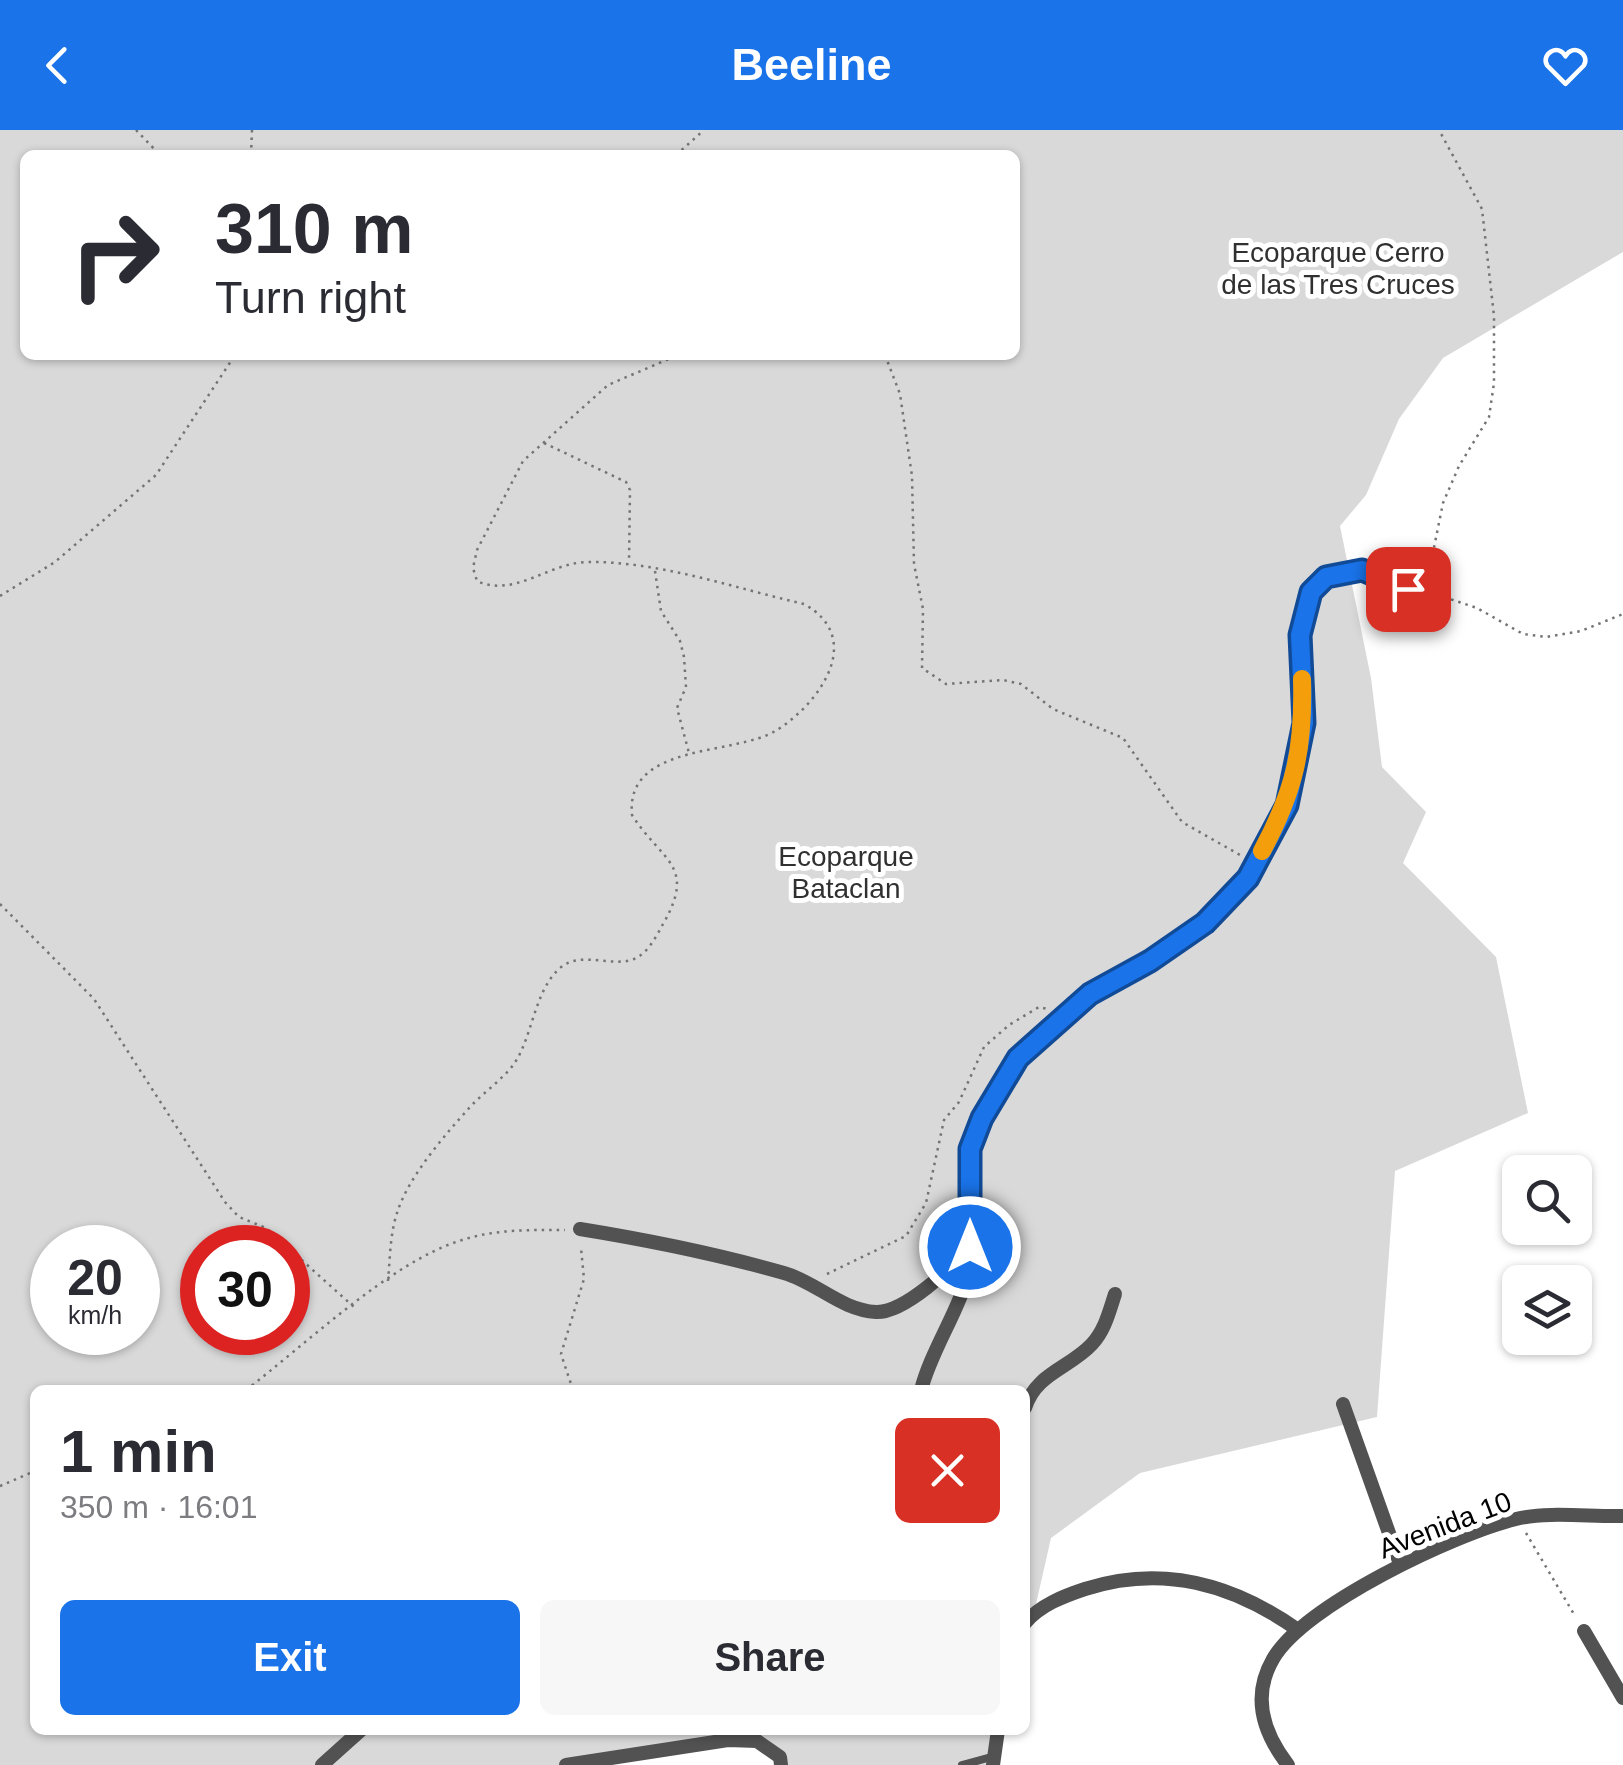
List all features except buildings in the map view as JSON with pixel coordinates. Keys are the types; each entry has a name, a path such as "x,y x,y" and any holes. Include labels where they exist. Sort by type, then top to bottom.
{"street":[{"path":"921,1385 930,1354 964,1286 970,1247 970,1149 982,1118 1018,1058 1090,994 1150,961 1205,923 1248,878 1256,863 1294,782 1304,723 1300,635 1311,592 1326,577 1362,570 1426,592"},
{"path":"580,1230 639,1238 790,1274 838,1301 878,1312 898,1305 948,1272 970,1247"},
{"path":"1030,1395 1054,1368 1092,1344 1105,1325 1115,1294"},
{"path":"1343,1404 1400,1564"},
{"name":"Avenida 10","path":"1298,1630 1400,1564 1518,1518 1623,1516"},
{"path":"1030,1617 1069,1594 1108,1582 1148,1577 1189,1579 1265,1606 1298,1630 1272,1659 1262,1688 1262,1716 1269,1741 1288,1765"},
{"path":"1584,1631 1623,1698"},
{"path":"322,1765 355,1735"},
{"path":"994,1760 997,1735"},
{"path":"566,1765 728,1740 758,1741 780,1757 781,1765"}],"lane":[{"path":"962,1765 994,1760"}],"path":[{"path":"136,130 155,150"},
{"path":"682,150 704,130"},
{"path":"1438,130 1482,209 1494,316 1494,383 1490,417 1459,466 1438,516 1426,592 1477,608 1523,634 1546,636 1581,631 1623,614"},
{"path":"0,596 55,562 156,475 232,360"},
{"path":"388,1281 395,1217 403,1196 470,1108 514,1064 551,979 561,966 576,960 633,960 651,945 674,905 680,886 673,862 647,839 632,815 631,803 638,786 651,771 689,754 760,738 780,729 823,683 837,647 836,633 822,614 804,604 629,563 577,562 505,587 477,582 473,568 478,550 523,461 608,385 666,360"},
{"path":"888,360 900,394 912,476 922,668 946,684 1004,680 1021,684 1053,709 1124,738 1182,822 1256,863"},
{"path":"542,442 626,482 629,563"},
{"path":"655,569 661,611 680,640 684,657 686,688 678,708 689,754"},
{"path":"0,904 94,999 225,1202 239,1217 266,1228 354,1307"},
{"path":"802,1281 838,1271 906,1236 926,1202 944,1120 959,1102 984,1047 1009,1024 1039,1007 1068,1014"},
{"path":"253,1385 412,1262 458,1241 504,1230 580,1230 584,1279 561,1354 572,1385"},
{"path":"0,1486 30,1473"},
{"path":"1518,1518 1584,1631"}],"green space":[{"name":"Ecoparque Bataclan","path":"0,130 1623,130 1623,252 1443,358 1399,419 1366,495 1340,526 1371,678 1382,767 1426,812 1403,863 1496,957 1528,1113 1395,1171 1377,1417 1140,1473 1051,1538 1030,1617 1030,1385 30,1385 30,1735 997,1735 993,1765 781,1765 758,1741 566,1765 0,1765"}],"slow traffic":[{"path":"1262,851 1287,805 1294,782 1304,723 1302,679"}],"route":[{"path":"970,1247 970,1149 982,1118 1018,1058 1090,994 1150,961 1205,923 1248,878 1287,805 1304,723 1300,635 1304,604 1311,592 1326,577 1362,570 1408,589"}],"park label":[{"name":"Ecoparque Cerro de las Tres Cruces","path":"1338,268"}]}
